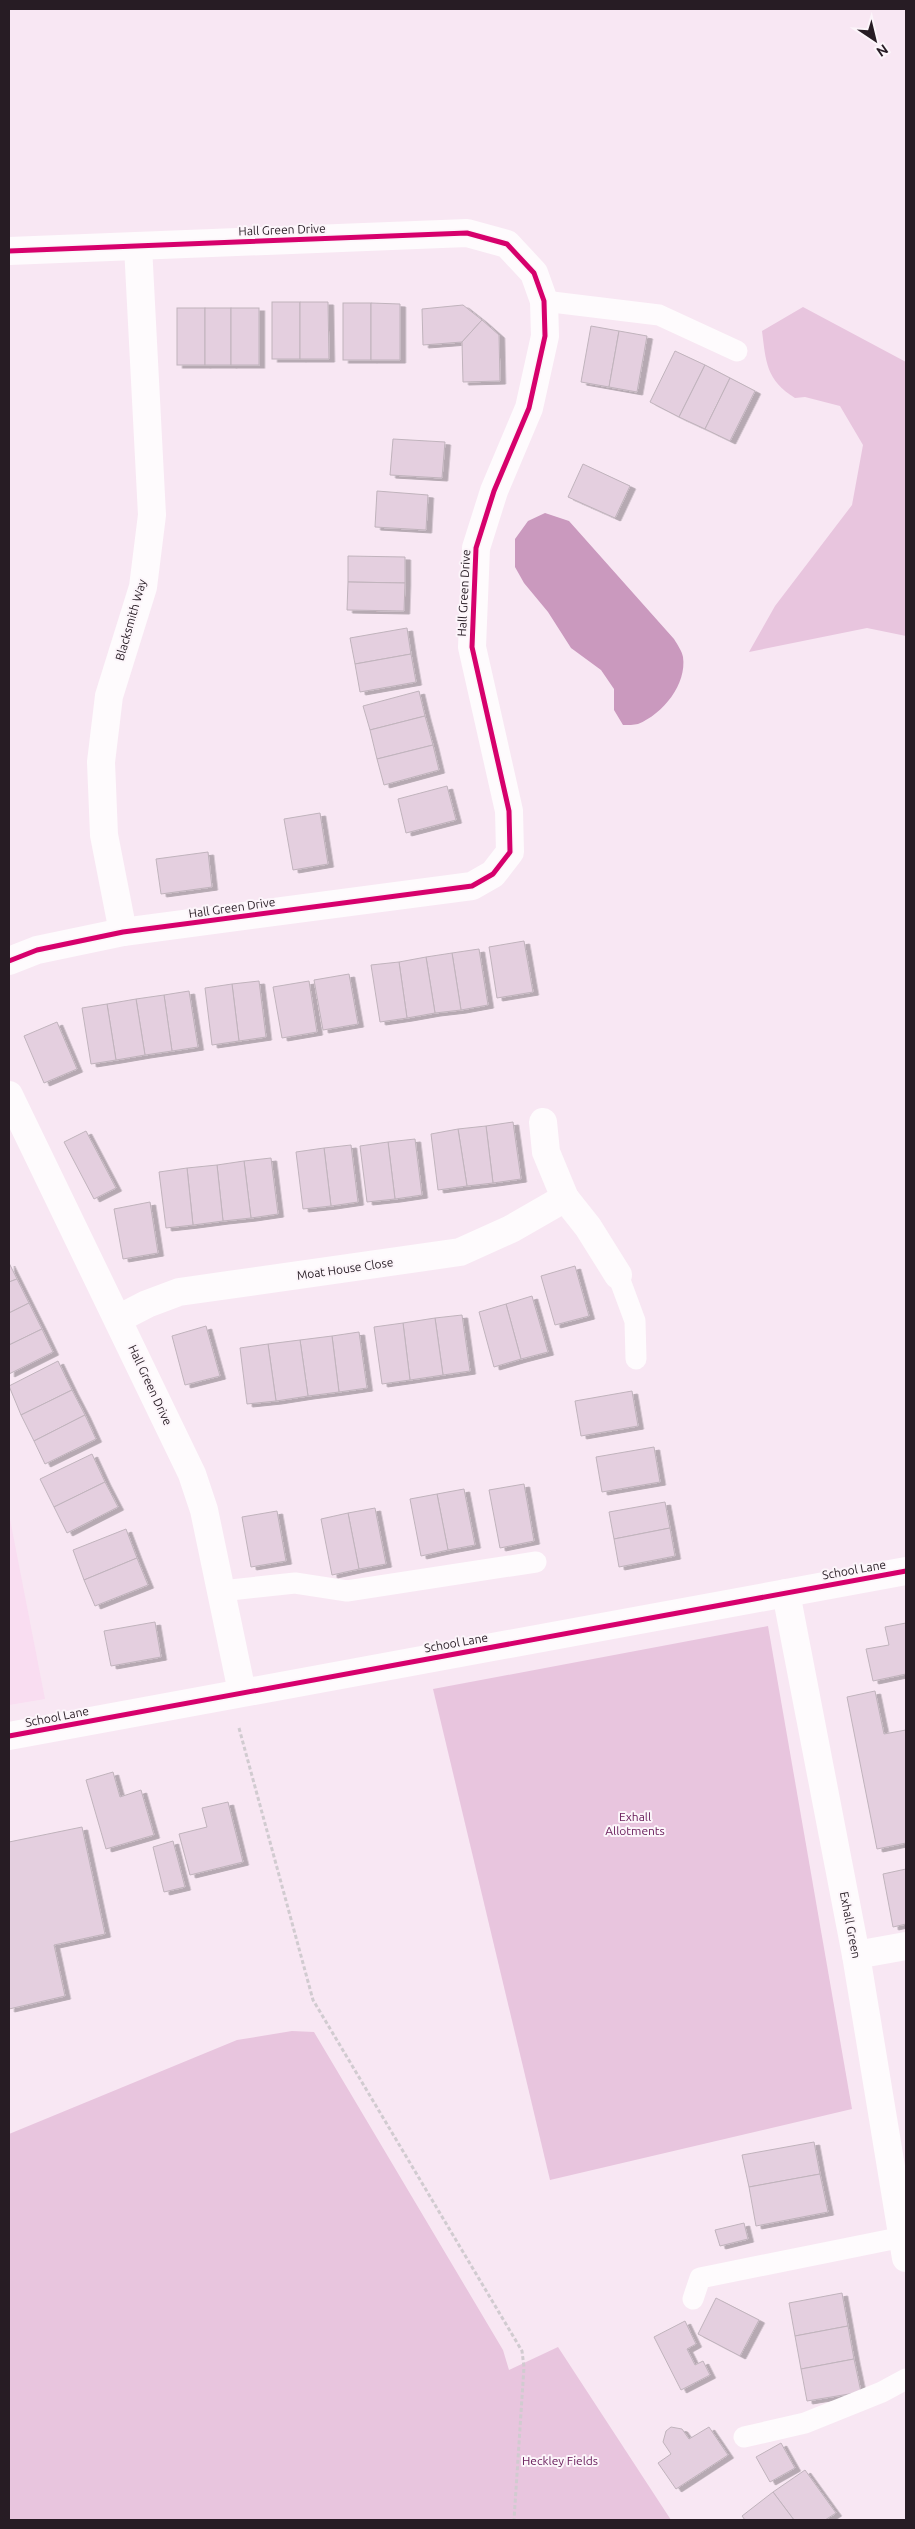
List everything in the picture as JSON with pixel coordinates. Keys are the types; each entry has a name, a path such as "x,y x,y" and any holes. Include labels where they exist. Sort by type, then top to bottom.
{"street":[{"name":"Hall Green Drive","path":"9,251 467,233 507,244 534,273 544,301 545,336 529,408 494,491 476,548 472,647 509,812 510,852 493,874 472,886 123,932 37,950 9,961"},
{"name":"Blacksmith Way","path":"123,932 104,835 101,762 109,696 143,587 152,515 138,246"},
{"name":"Hall Green Drive","path":"9,1096 192,1474 204,1510 221,1591 236,1693"},
{"path":"542,1122 546,1152 565,1198 588,1227 618,1275"},
{"name":"Moat House Close","path":"118,1319 147,1304 179,1292 460,1252 511,1229 565,1198"},
{"name":"School Lane","path":"9,1736 906,1571"},
{"name":"Exhall Green","path":"786,1593 856,1955 904,2248"},
{"path":"856,1955 906,1946"}],"lane":[{"path":"544,301 659,315 737,351"},
{"path":"618,1275 635,1321 636,1359"},
{"path":"221,1591 295,1583 347,1591 536,1562"},
{"path":"693,2299 700,2278 904,2248"},
{"path":"744,2437 805,2423 853,2405 906,2379"}],"path":[{"path":"236,1693 313,2000 522,2351 524,2368 514,2520"}],"shaded area":[{"path":"545,513 569,521 674,639 682,652 683,667 681,677 671,697 656,713 638,724 623,725 614,710 614,689 601,670 571,648 548,612 524,583 515,567 515,539 528,521"},
{"path":"9,1514 45,1699 9,1705"}],"green space":[{"path":"803,307 906,362 906,636 867,628 749,652 775,606 852,505 863,445 840,406 805,397 795,398 778,384 769,369 762,331"},
{"name":"Exhall Allotments","path":"768,1626 852,2109 550,2180 433,1689"},
{"name":"Heckley Fields","path":"292,2031 314,2032 503,2350 509,2370 558,2347 671,2520 9,2520 9,2134 237,2040"}],"building":[{"path":"272,302 300,302 300,359 272,359"},
{"path":"300,302 328,302 329,359 300,359"},
{"path":"343,303 371,303 371,360 343,360"},
{"path":"371,303 400,304 400,360 371,360"},
{"path":"463,305 482,320 462,342 423,345 422,309"},
{"path":"177,308 205,308 205,365 177,365"},
{"path":"205,308 231,308 231,365 205,365"},
{"path":"231,308 259,308 259,365 231,365"},
{"path":"482,320 499,335 500,381 463,382 462,342"},
{"path":"591,326 619,331 609,387 581,382"},
{"path":"619,331 647,336 637,392 609,387"},
{"path":"675,351 705,365 679,417 650,402"},
{"path":"705,365 730,378 705,429 679,417"},
{"path":"730,378 755,391 730,441 705,429"},
{"path":"393,439 445,442 442,478 390,475"},
{"path":"583,464 630,486 615,518 568,497"},
{"path":"377,491 428,495 426,530 375,527"},
{"path":"348,556 405,557 405,583 348,582"},
{"path":"348,582 405,583 404,611 347,610"},
{"path":"407,628 411,654 355,664 350,638"},
{"path":"411,654 416,682 360,692 355,664"},
{"path":"419,691 425,716 370,730 363,706"},
{"path":"425,716 433,745 377,759 370,730"},
{"path":"433,745 439,770 384,785 377,759"},
{"path":"447,786 456,820 406,833 398,799"},
{"path":"320,813 328,864 293,870 284,819"},
{"path":"208,852 212,887 161,894 156,859"},
{"path":"524,941 533,992 497,998 489,947"},
{"path":"479,949 488,1005 461,1010 452,953"},
{"path":"452,953 461,1010 435,1013 426,957"},
{"path":"426,957 435,1013 407,1018 399,962"},
{"path":"399,962 407,1018 380,1022 371,965"},
{"path":"349,974 358,1024 323,1030 314,980"},
{"path":"259,981 266,1037 239,1041 232,984"},
{"path":"309,981 317,1032 282,1038 273,987"},
{"path":"232,984 239,1041 212,1045 205,988"},
{"path":"189,991 198,1047 172,1051 164,995"},
{"path":"164,995 172,1051 145,1055 136,999"},
{"path":"136,999 145,1055 116,1060 107,1004"},
{"path":"107,1004 116,1060 91,1064 82,1008"},
{"path":"57,1022 77,1069 44,1083 24,1036"},
{"path":"513,1122 521,1179 493,1183 486,1126"},
{"path":"486,1126 493,1183 467,1186 458,1129"},
{"path":"458,1129 467,1186 438,1190 431,1134"},
{"path":"86,1131 116,1188 94,1199 64,1142"},
{"path":"415,1139 422,1195 395,1199 388,1142"},
{"path":"388,1142 395,1199 367,1202 360,1146"},
{"path":"351,1145 358,1202 331,1206 324,1148"},
{"path":"324,1148 331,1206 303,1209 296,1152"},
{"path":"271,1158 278,1214 251,1218 244,1161"},
{"path":"244,1161 251,1218 223,1221 217,1165"},
{"path":"217,1165 223,1221 193,1225 187,1168"},
{"path":"187,1168 193,1225 166,1228 159,1172"},
{"path":"150,1202 158,1253 123,1259 114,1209"},
{"path":"9,1263 17,1279 9,1282"},
{"path":"575,1266 589,1316 555,1325 541,1276"},
{"path":"17,1279 29,1303 9,1313 9,1282"},
{"path":"532,1296 548,1352 521,1359 506,1304"},
{"path":"29,1303 42,1329 9,1345 9,1313"},
{"path":"506,1304 521,1359 494,1367 479,1312"},
{"path":"462,1315 470,1371 443,1375 435,1318"},
{"path":"435,1318 443,1375 410,1380 403,1323"},
{"path":"403,1323 410,1380 382,1384 374,1327"},
{"path":"206,1326 220,1376 185,1385 172,1336"},
{"path":"42,1329 53,1352 9,1374 9,1345"},
{"path":"359,1332 367,1388 339,1392 332,1336"},
{"path":"332,1336 339,1392 308,1396 300,1340"},
{"path":"300,1340 308,1396 276,1401 268,1344"},
{"path":"268,1344 276,1401 247,1404 240,1348"},
{"path":"58,1361 72,1390 21,1415 9,1386"},
{"path":"72,1390 85,1415 34,1441 21,1415"},
{"path":"632,1391 638,1426 581,1436 575,1401"},
{"path":"85,1415 96,1439 45,1464 34,1441"},
{"path":"654,1447 660,1482 602,1492 596,1457"},
{"path":"92,1454 105,1482 54,1507 40,1479"},
{"path":"105,1482 118,1507 67,1533 54,1507"},
{"path":"524,1484 534,1541 500,1548 489,1490"},
{"path":"464,1489 475,1545 448,1550 437,1494"},
{"path":"437,1494 448,1550 421,1556 410,1499"},
{"path":"665,1502 670,1528 614,1539 609,1512"},
{"path":"375,1508 386,1564 359,1569 348,1513"},
{"path":"277,1511 286,1561 251,1567 242,1517"},
{"path":"348,1513 359,1569 332,1575 321,1519"},
{"path":"670,1528 675,1556 619,1567 614,1539"},
{"path":"126,1529 137,1558 84,1580 73,1550"},
{"path":"137,1558 148,1585 95,1606 84,1580"},
{"path":"155,1622 161,1657 111,1666 104,1631"},
{"path":"906,1623 906,1674 873,1681 866,1649 889,1645 885,1627"},
{"path":"875,1691 884,1734 906,1730 906,1843 877,1849 847,1697"},
{"path":"113,1772 120,1797 141,1790 154,1835 106,1849 86,1780"},
{"path":"228,1802 243,1862 190,1875 179,1834 207,1827 202,1808"},
{"path":"82,1827 105,1934 54,1945 65,1996 9,2009 9,1842"},
{"path":"173,1841 185,1887 164,1892 153,1847"},
{"path":"906,1869 906,1924 893,1927 883,1874"},
{"path":"814,2142 820,2174 749,2187 742,2155"},
{"path":"820,2174 828,2212 756,2226 749,2187"},
{"path":"744,2223 748,2239 720,2246 715,2230"},
{"path":"842,2293 848,2326 795,2336 789,2303"},
{"path":"716,2298 759,2320 740,2356 698,2334"},
{"path":"685,2321 696,2344 687,2349 695,2365 703,2361 710,2375 681,2390 654,2337"},
{"path":"848,2326 854,2359 801,2369 795,2336"},
{"path":"854,2359 861,2392 807,2401 801,2369"},
{"path":"671,2427 682,2429 689,2439 709,2427 728,2455 676,2489 658,2463 671,2454 663,2442 666,2431"},
{"path":"781,2443 795,2468 770,2482 756,2457"},
{"path":"805,2470 836,2513 825,2520 794,2520 773,2492"},
{"path":"773,2492 794,2520 745,2520 742,2516"}],"cycle path":[{"path":"9,251 467,233 507,244 534,273 544,301 545,336 529,408 494,491 476,548 472,647 509,811 510,852 493,874 472,886 123,932 37,950 9,961"},
{"path":"9,1736 906,1571"}]}
